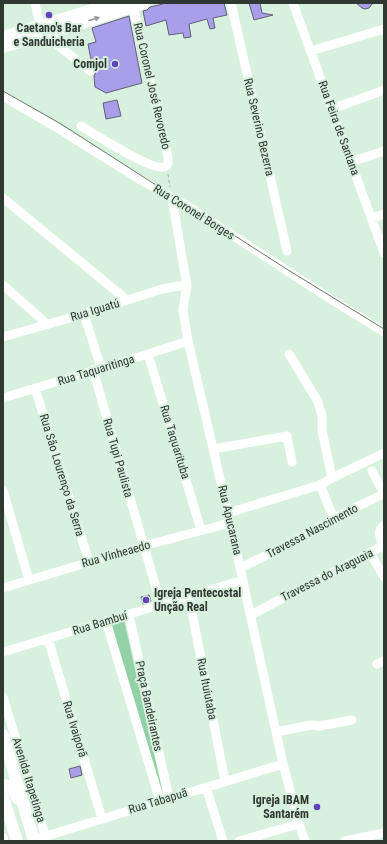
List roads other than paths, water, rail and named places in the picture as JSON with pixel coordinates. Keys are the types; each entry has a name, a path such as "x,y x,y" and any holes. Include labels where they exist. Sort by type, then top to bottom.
{"main road":[{"path":"3,47 39,29 97,6 115,3"},
{"path":"3,37 139,5"},
{"name":"Avenida Itapetinga","path":"3,735 33,840"},
{"path":"3,785 10,786 14,790 28,834 33,840"},
{"path":"3,797 17,841"}],"street":[{"path":"35,3 39,29"},
{"name":"Rua Severino Bezerra","path":"231,3 287,251"},
{"name":"Rua Feira de Santana","path":"293,3 384,253"},
{"name":"Rua Coronel José Revoredo","path":"82,126 137,159 156,166 164,167 167,165 168,157 139,5"},
{"path":"3,31 25,26 39,29 90,71"},
{"path":"311,52 384,29"},
{"path":"332,109 384,90"},
{"name":"Rua Coronel Borges","path":"4,99 54,126 189,208 384,332"},
{"path":"351,162 384,151"},
{"path":"3,198 127,300"},
{"name":"Rua Apucarana","path":"172,198 187,286 183,310 188,341 214,449 283,764 305,841"},
{"path":"372,218 384,214"},
{"path":"3,285 47,324"},
{"name":"Rua Iguatú","path":"3,337 84,314 162,289 187,286"},
{"name":"Rua Tupi Paulista","path":"84,314 97,369 161,605"},
{"name":"Rua Taquaritinga","path":"3,398 188,341"},
{"name":"Rua Taquarituba","path":"148,354 201,530"},
{"path":"289,354 317,400 322,415 322,430 332,478"},
{"name":"Rua São Lourenço da Serra","path":"35,388 89,562"},
{"path":"214,449 287,436 292,462"},
{"path":"228,513 320,485 384,453"},
{"path":"372,471 384,494"},
{"path":"320,485 334,519"},
{"path":"3,490 29,580"},
{"name":"Travessa Nascimento","path":"240,568 275,552 352,509 384,494"},
{"name":"Rua Vinheaedo","path":"3,588 144,546 230,523"},
{"name":"Travessa do Araguaia","path":"251,615 381,548 382,544 379,531 384,525"},
{"path":"370,553 384,577"},
{"name":"Rua Bambuí","path":"3,652 243,580"},
{"name":"Rua Ituiutaba","path":"189,596 225,781"},
{"name":"Praça Bandeirantes","path":"129,615 165,799"},
{"name":"Praça Bandeirantes","path":"106,622 165,799"},
{"name":"Rua Ivaiporã","path":"48,639 102,819"},
{"name":"Avenida Itapetinga","path":"3,697 46,838"},
{"path":"276,732 311,725 319,726 352,720"},
{"name":"Rua Tabapuã","path":"33,840 46,838 165,799 283,764"},
{"path":"206,787 223,841"},
{"path":"240,841 299,824"},
{"path":"345,841 384,833"},
{"path":"3,837 4,841"}],"tram line":[{"path":"3,91 61,124 285,268 384,329"}],"place":[{"name":"Caetano's Bar e Sanduicheria","path":"49,15"},
{"name":"Comjol","path":"115,64"},
{"name":"Igreja Pentecostal Unção Real","path":"146,600"},
{"name":"Igreja IBAM Santarém","path":"317,807"}]}
